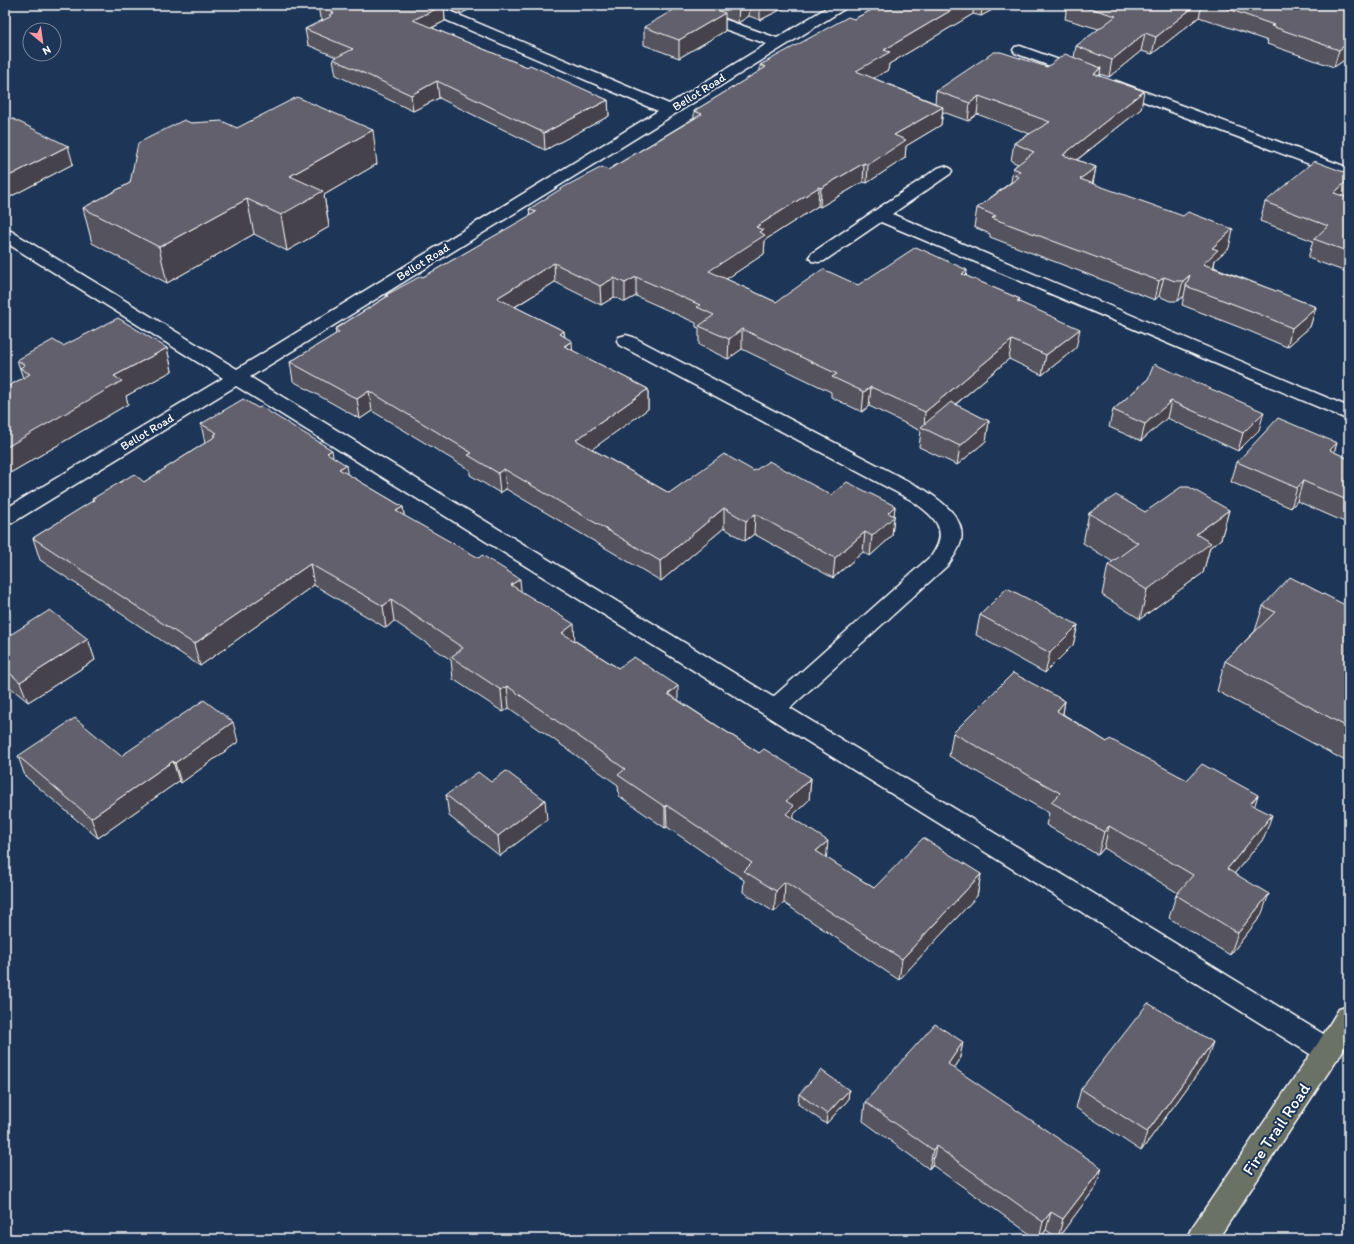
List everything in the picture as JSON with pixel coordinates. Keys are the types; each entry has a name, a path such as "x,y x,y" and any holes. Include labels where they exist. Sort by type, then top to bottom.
{"main road":[{"name":"Fire Trail Road","path":"1202,1239 1328,1051 1349,1017"}],"street":[{"path":"423,5 670,110"},
{"path":"670,5 778,43"},
{"name":"Bellot Road","path":"5,518 236,378 841,5"},
{"path":"1020,50 1349,174"},
{"path":"818,257 944,171"},
{"path":"879,215 1349,414"},
{"path":"5,234 1328,1051"},
{"path":"626,341 918,495 939,510 946,518 951,530 950,546 940,560 774,709"}],"building":[{"path":"323,5 444,5 413,20 527,67 530,65 608,100 544,133 437,81 411,95 333,59 353,49 305,29 332,16 329,15 334,13 327,9 331,8"},
{"path":"682,5 702,5 725,13 679,40 644,27"},
{"path":"881,5 960,5 884,50 890,52 856,71 943,107 894,135 906,140 868,165 864,163 821,188 819,187 756,227 763,230 760,232 765,235 709,271 776,302 823,269 858,285 916,247 967,270 962,274 1020,299 1017,301 1080,329 1046,355 1012,340 925,412 871,387 864,392 832,377 837,374 742,329 729,339 699,326 714,315 697,307 700,305 636,277 625,283 614,278 600,286 554,263 497,298 564,331 560,334 572,341 564,346 648,389 576,440 669,493 724,454 754,471 769,461 831,495 847,482 895,506 888,513 895,516 872,536 865,532 835,558 755,514 746,521 724,508 660,561 504,469 498,473 468,455 472,453 369,391 357,399 290,362 339,332 335,329 388,296 386,295 421,276 423,277 536,212 529,209 564,187 602,167 608,170 702,114 694,111 766,67 760,65 848,17 854,19"},
{"path":"1079,5 1196,5 1156,37 1145,33 1112,60 1076,46 1116,16"},
{"path":"1217,5 1349,5 1349,42 1339,50"},
{"path":"994,52 1001,52 1047,67 1065,54 1101,68 1094,74 1144,91 1063,155 1096,167 1080,179 1183,216 1188,212 1233,229 1212,248 1218,250 1203,264 1316,307 1292,328 1186,286 1190,275 1183,281 1175,281 1164,277 1159,281 992,218 996,216 977,208 1019,177 1014,175 1020,171 1013,168 1034,152 1014,143 1050,122 979,96 970,103 936,91"},
{"path":"297,97 373,130 290,176 323,191 281,215 247,199 159,247 83,208 130,183 138,143 184,120 191,123 222,121 237,128"},
{"path":"5,115 68,146 5,178"},
{"path":"1314,161 1349,174 1349,179 1334,193 1349,198 1349,252 1314,239 1328,226 1265,202"},
{"path":"118,318 167,348 114,376 122,381 5,448 5,388 30,374 20,368 25,365 17,360 53,340 63,346"},
{"path":"1154,364 1264,412 1243,433 1171,401 1145,424 1113,410 1148,379"},
{"path":"243,399 258,408 261,407 332,450 327,453 346,465 339,469 403,507 396,511 479,558 482,555 520,579 511,585 574,624 562,633 618,668 634,657 678,686 668,694 759,753 764,749 811,778 786,801 794,806 786,814 828,841 816,851 874,888 923,838 981,874 902,959 785,882 776,891 744,871 752,863 666,805 665,807 618,775 625,769 507,686 501,690 451,657 463,648 391,600 383,606 310,564 194,644 33,538 94,500 92,499 134,474 144,482 216,436 214,435 217,433 201,424"},
{"path":"951,402 989,421 960,446 921,427"},
{"path":"1278,418 1337,443 1330,450 1349,459 1349,501 1303,481 1297,488 1237,462"},
{"path":"1181,487 1189,487 1229,510 1196,534 1211,543 1147,590 1108,565 1138,543 1089,513 1116,495 1145,512"},
{"path":"1290,577 1349,607 1349,728 1225,661 1275,612 1263,606"},
{"path":"1007,588 1078,625 1050,653 980,615"},
{"path":"50,610 88,639 20,682 5,669 5,638"},
{"path":"1013,673 1065,701 1057,711 1107,742 1110,739 1187,780 1202,764 1258,795 1250,804 1272,815 1227,869 1269,894 1238,933 1176,895 1193,875 1109,826 1104,832 1051,802 1060,793 953,733"},
{"path":"204,700 233,722 175,763 173,761 91,818 18,756 75,718 121,756"},
{"path":"506,771 545,800 498,836 446,795 478,772 491,782"},
{"path":"1148,1003 1213,1042 1147,1132 1081,1089"},
{"path":"935,1024 963,1042 948,1064 1102,1168 1063,1219 1051,1212 1043,1222 936,1146 933,1150 865,1102"},
{"path":"821,1070 849,1090 827,1114 799,1094"}]}
